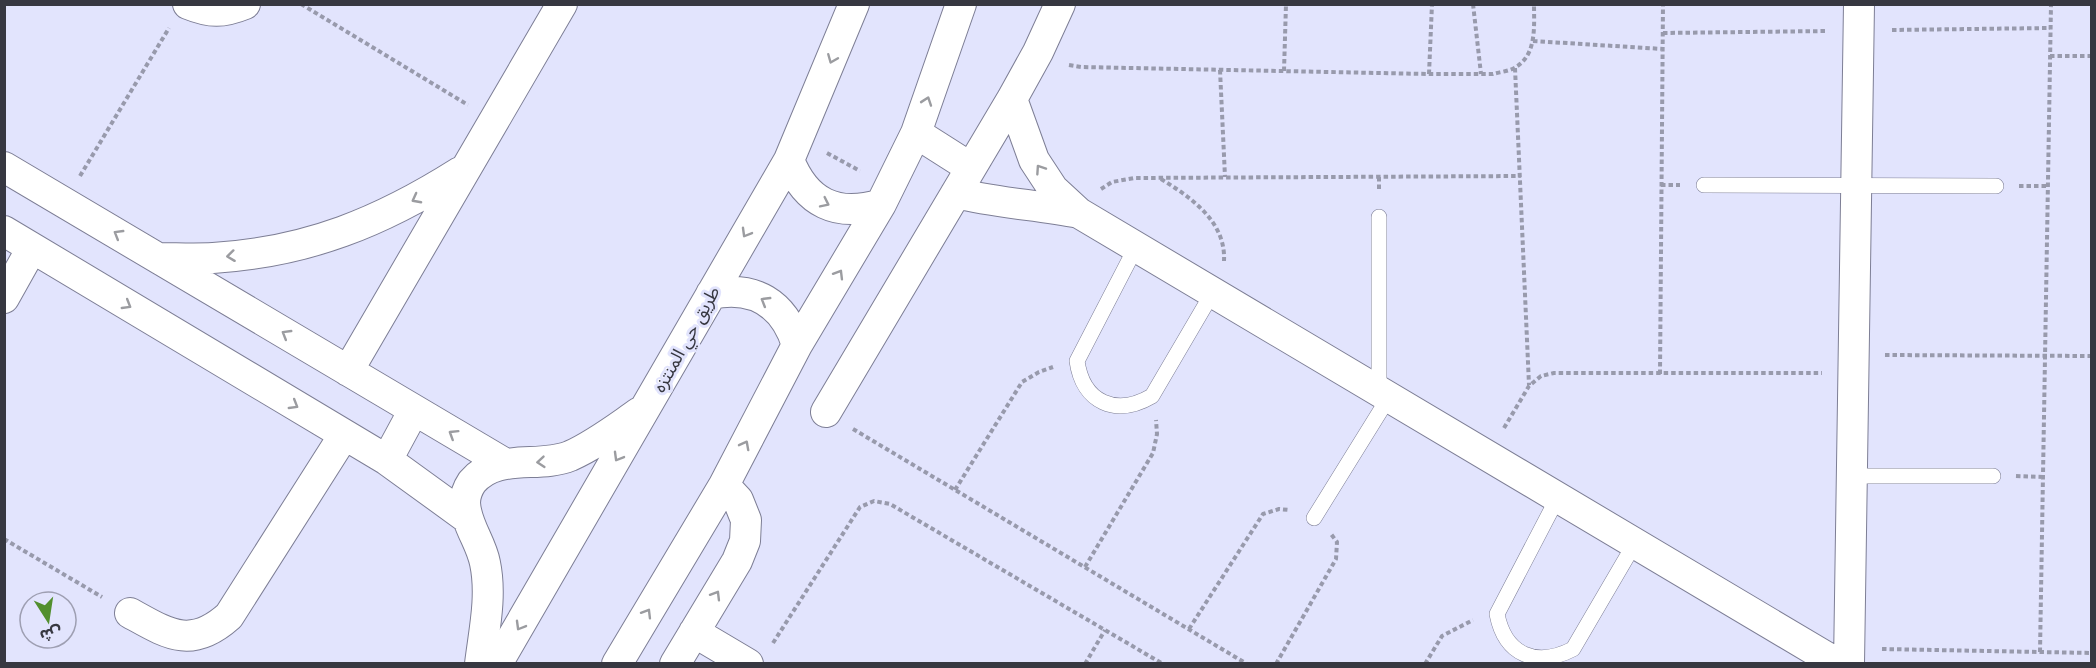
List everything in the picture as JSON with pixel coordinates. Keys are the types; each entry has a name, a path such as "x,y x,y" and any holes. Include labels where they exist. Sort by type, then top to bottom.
{"street":[{"path":"180,14 231,10 245,4"},
{"path":"348,371 562,4"},
{"name":"طريق حي المنتزه","path":"497,663 794,149 854,4"},
{"path":"617,663 724,485 797,345 886,195 916,134 961,4"},
{"path":"826,412 1012,99 1038,52 1060,4"},
{"path":"1012,99 1034,160 1053,189 1079,213 1635,543 1845,658 1852,476 1859,4"},
{"path":"916,134 964,180 979,199 1079,213"},
{"path":"794,149 795,175 805,189 832,207 849,210 866,209 886,195"},
{"path":"4,167 504,463"},
{"path":"158,258 212,258 266,252 320,240 371,222 420,198 465,169"},
{"path":"4,231 387,460 467,518"},
{"path":"4,298 32,248"},
{"path":"711,294 726,290 742,291 759,296 772,304 784,316 793,330 797,345"},
{"path":"480,663 488,582 485,562 476,535 467,518 465,500 469,486 478,475 490,467 504,463 548,462 568,457 585,449 647,407"},
{"path":"387,460 414,410"},
{"path":"130,614 168,634 185,636 201,634 216,627 229,616 344,435"},
{"path":"675,663 737,561 745,541 746,520 738,500 724,485"},
{"path":"694,632 748,663"}],"lane":[{"path":"1704,185 1996,186"},
{"path":"1314,518 1384,394 1379,217"},
{"path":"1136,247 1077,361 1079,376 1097,399 1110,405 1125,407 1139,404 1152,396 1213,292"},
{"path":"1852,476 1993,476"},
{"path":"1558,497 1497,614 1500,629 1507,642 1518,652 1545,660 1560,657 1573,649 1635,543"}],"path":[{"path":"301,4 494,120"},
{"path":"1284,71 1286,4"},
{"path":"1429,74 1432,4"},
{"path":"1473,4 1481,74"},
{"path":"1038,52 1056,63 1081,67 1493,74 1515,68 1527,57 1533,41 1534,4"},
{"path":"1660,374 1663,4"},
{"path":"2040,652 2051,4"},
{"path":"64,202 180,14"},
{"path":"1533,41 1663,49"},
{"path":"2050,56 2091,56"},
{"path":"1515,68 1529,386"},
{"path":"1220,70 1226,177"},
{"path":"794,149 886,195"},
{"path":"1079,213 1092,194 1112,182 1134,178 1521,176"},
{"path":"1159,178 1185,194 1218,228 1225,249 1224,271 1213,292"},
{"path":"1488,455 1529,386 1541,376 1660,374 1853,364 2091,356"},
{"path":"955,490 1022,382 1039,372 1077,361"},
{"path":"1085,567 1153,453 1157,434 1152,396"},
{"path":"826,412 1246,663"},
{"path":"772,644 860,507 874,501 890,504 1163,663"},
{"path":"1189,629 1263,514 1279,509 1298,511 1314,518 1328,529 1337,542 1336,558 1276,663"},
{"path":"4,539 130,614"},
{"path":"1425,663 1442,636 1478,618 1497,614"},
{"path":"1085,663 1105,630"},
{"path":"1845,658 2040,652 2091,653"}]}
